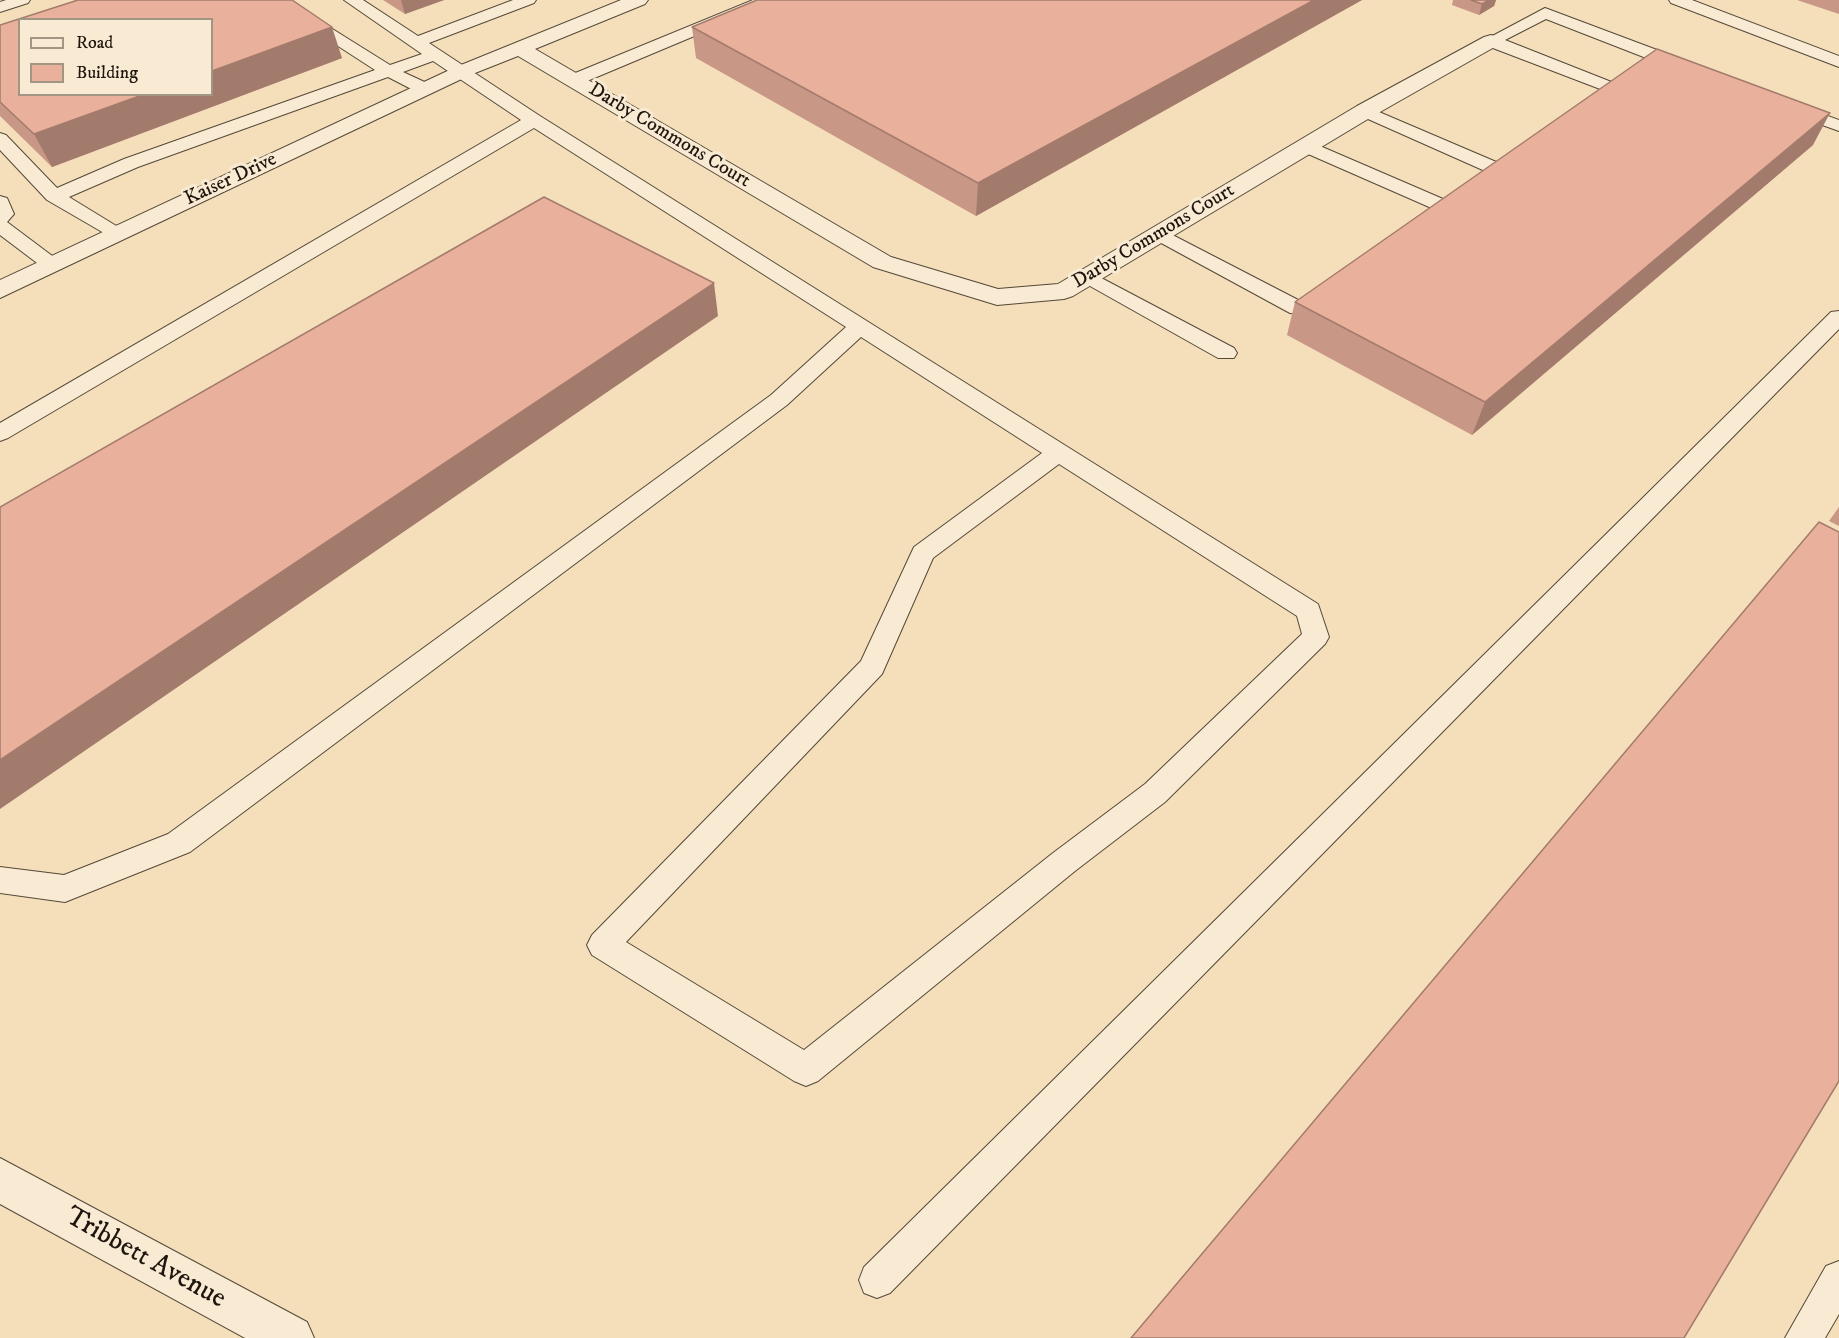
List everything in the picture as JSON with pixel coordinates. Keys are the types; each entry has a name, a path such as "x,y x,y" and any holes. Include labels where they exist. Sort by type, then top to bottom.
{"street":[{"name":"Kaiser Drive","path":"0,290 463,71 638,0"},
{"name":"Darby Commons Court","path":"519,48 882,262 998,297 1064,291 1365,111 1491,41"},
{"name":"Tribbett Avenue","path":"0,1180 291,1338"}],"lane":[{"path":"0,7 22,0"},
{"path":"275,0 386,70 425,89"},
{"path":"352,0 463,71 534,120 1309,611 1316,637 1155,793 1064,862 806,1070 603,945 872,667 923,553 1059,453"},
{"path":"418,42 528,0"},
{"path":"574,80 767,0"},
{"path":"1677,0 1839,63"},
{"path":"1491,41 1545,13 1697,72"},
{"path":"1491,41 1608,87"},
{"path":"54,196 131,163 386,70 437,54"},
{"path":"1774,101 1839,126"},
{"path":"1365,111 1501,171"},
{"path":"0,433 534,120"},
{"path":"0,139 54,196 116,234"},
{"path":"1306,146 1443,207"},
{"path":"0,202 4,214 0,218"},
{"path":"0,226 52,265"},
{"path":"1159,234 1297,308"},
{"path":"1088,277 1226,353"},
{"path":"877,1281 1839,317"},
{"path":"0,880 65,889 179,843 779,400 859,327"},
{"path":"1804,1338 1839,1279"}],"building":[{"path":"78,0 292,0 332,27 213,71 213,18 22,18"},
{"path":"757,0 1314,0 978,183 692,27"},
{"path":"1471,0 1489,0 1482,4"},
{"path":"18,19 18,96 139,96 34,134 0,102 0,25"},
{"path":"1657,49 1830,113 1485,402 1295,302"},
{"path":"544,197 714,283 0,760 0,507"},
{"path":"1819,522 1839,532 1839,1081 1684,1338 1131,1338"}]}
